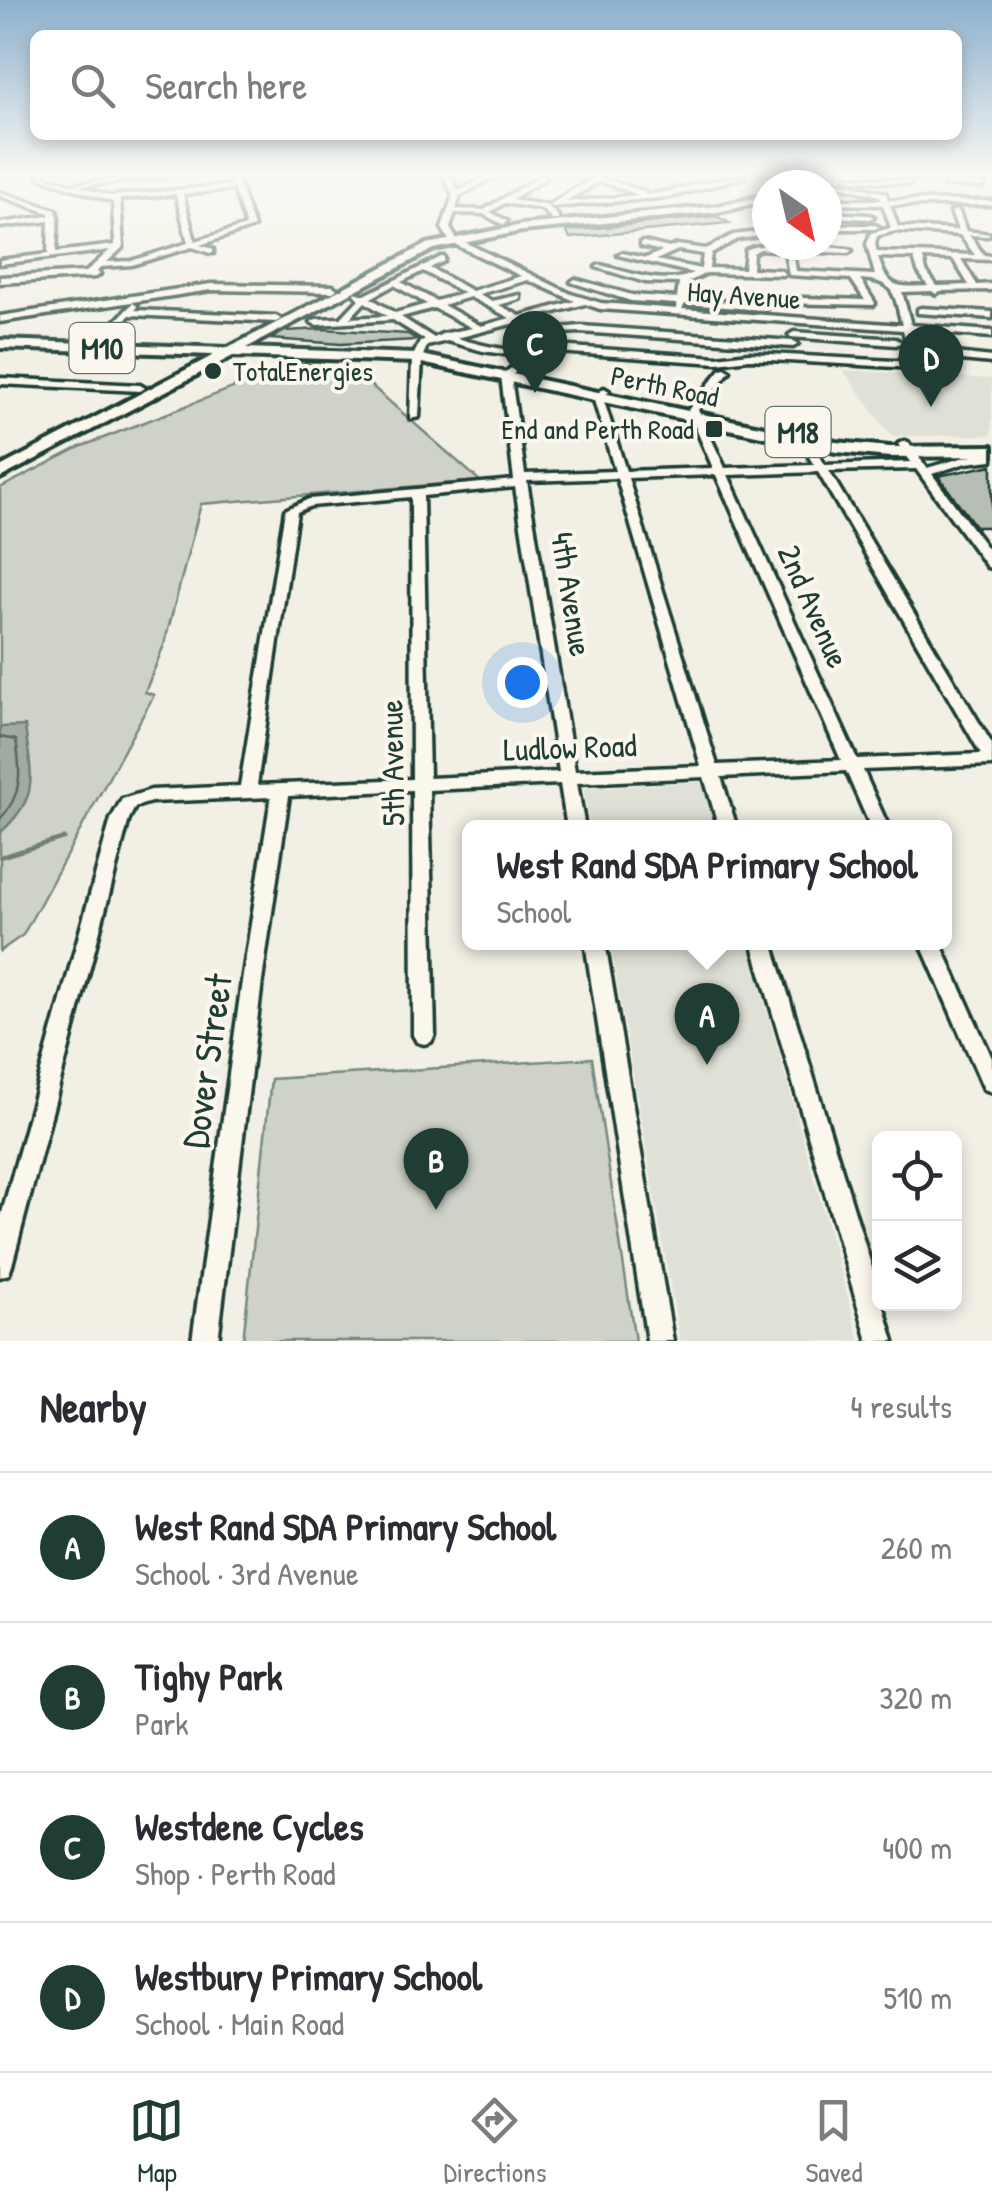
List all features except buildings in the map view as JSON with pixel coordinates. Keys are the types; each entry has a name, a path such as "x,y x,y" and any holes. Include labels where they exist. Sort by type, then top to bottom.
{"main road":[{"path":"0,473 224,351 265,334 430,244 447,240"},
{"name":"M18","path":"224,351 276,318 430,244"},
{"path":"265,334 268,343 283,348"},
{"name":"M10","path":"0,342 224,351"},
{"name":"M10","path":"95,346 224,351"},
{"name":"Perth Road","path":"0,462 184,366 224,351 283,348 417,355 915,458"},
{"path":"170,350 187,356 184,366"},
{"name":"Perth Road","path":"224,351 417,355"},
{"name":"Perth Road","path":"696,414 806,442 915,458"},
{"name":"M18","path":"915,458 992,443"},
{"name":"M18","path":"915,458 992,454"}],"street":[{"path":"52,256 53,240"},
{"path":"102,269 119,247 119,240"},
{"path":"192,240 193,245"},
{"path":"0,280 88,274 210,240"},
{"name":"Hay Avenue","path":"462,240 527,277 582,302 992,334"},
{"path":"623,296 631,276 669,250 683,247 707,252 731,240"},
{"path":"870,240 880,278"},
{"path":"899,240 901,255"},
{"path":"932,240 938,257"},
{"path":"968,240 980,257"},
{"path":"644,244 669,250"},
{"path":"193,245 210,251"},
{"path":"0,262 119,247"},
{"path":"842,250 848,250"},
{"path":"748,272 748,252 752,251"},
{"path":"707,252 703,271 684,282 631,276 604,268 571,283 680,307 730,303 767,306 772,300 772,281"},
{"path":"874,254 992,258"},
{"path":"622,255 703,271 880,278 896,290 992,287"},
{"path":"918,256 934,311"},
{"path":"955,256 986,318"},
{"path":"344,320 362,296 441,259"},
{"path":"785,272 786,260"},
{"path":"831,260 834,276"},
{"path":"425,269 534,331 560,334 581,328 676,336 896,342"},
{"path":"729,271 730,303"},
{"path":"815,274 830,304"},
{"path":"444,278 456,275"},
{"path":"316,322 393,317 527,277"},
{"path":"772,300 871,303 854,277"},
{"path":"673,358 684,282"},
{"path":"396,283 478,328"},
{"path":"0,319 204,288 333,289"},
{"path":"301,289 312,293 313,300"},
{"path":"444,336 471,346 540,354 556,349 673,358 796,358 918,366 896,290"},
{"path":"362,296 430,340"},
{"path":"492,304 518,296"},
{"path":"95,346 139,300"},
{"path":"414,416 417,355 430,340 582,302"},
{"path":"920,311 986,318"},
{"path":"128,312 276,318"},
{"path":"792,321 796,358"},
{"path":"556,349 560,334"},
{"path":"914,352 992,360"},
{"path":"696,414 725,371"},
{"name":"4th Avenue","path":"508,374 575,820"},
{"path":"0,382 140,388"},
{"path":"601,394 621,474 726,820"},
{"name":"2nd Avenue","path":"696,414 876,820"},
{"path":"806,442 992,759"},
{"path":"246,793 289,513 302,504 522,480 821,468 992,454"},
{"path":"915,458 992,564"},
{"name":"5th Avenue","path":"417,492 424,1034"},
{"name":"Ludlow Road","path":"0,1265 120,819 128,803 151,796 992,759"},
{"name":"Dover Street","path":"205,1341 281,790"},
{"path":"595,950 660,1341"},
{"path":"764,950 882,1341"},
{"path":"934,950 992,1082"}],"shaded area":[{"path":"300,362 357,373 480,481 201,504 164,645 145,692 154,695 23,935 0,951 0,488 80,447"},
{"path":"843,370 992,379 992,435 891,436"},
{"path":"704,782 714,820 589,820 583,788"},
{"path":"611,950 750,950 860,1341 680,1341"},
{"path":"592,1058 635,1341 243,1341 271,1079"}],"water":[{"path":"25,726 31,773 28,796 0,833 0,727"}],"waterway":[{"path":"0,857 64,838"}],"place":[{"name":"TotalEnergies","path":"213,371"},
{"name":"Westdene Cycles","path":"535,393"},
{"name":"Westbury Primary School","path":"931,407"},
{"name":"End and Perth Road","path":"714,429"},
{"name":"West Rand SDA Primary School","path":"707,1065"},
{"name":"Tighy Park","path":"436,1210"}]}
